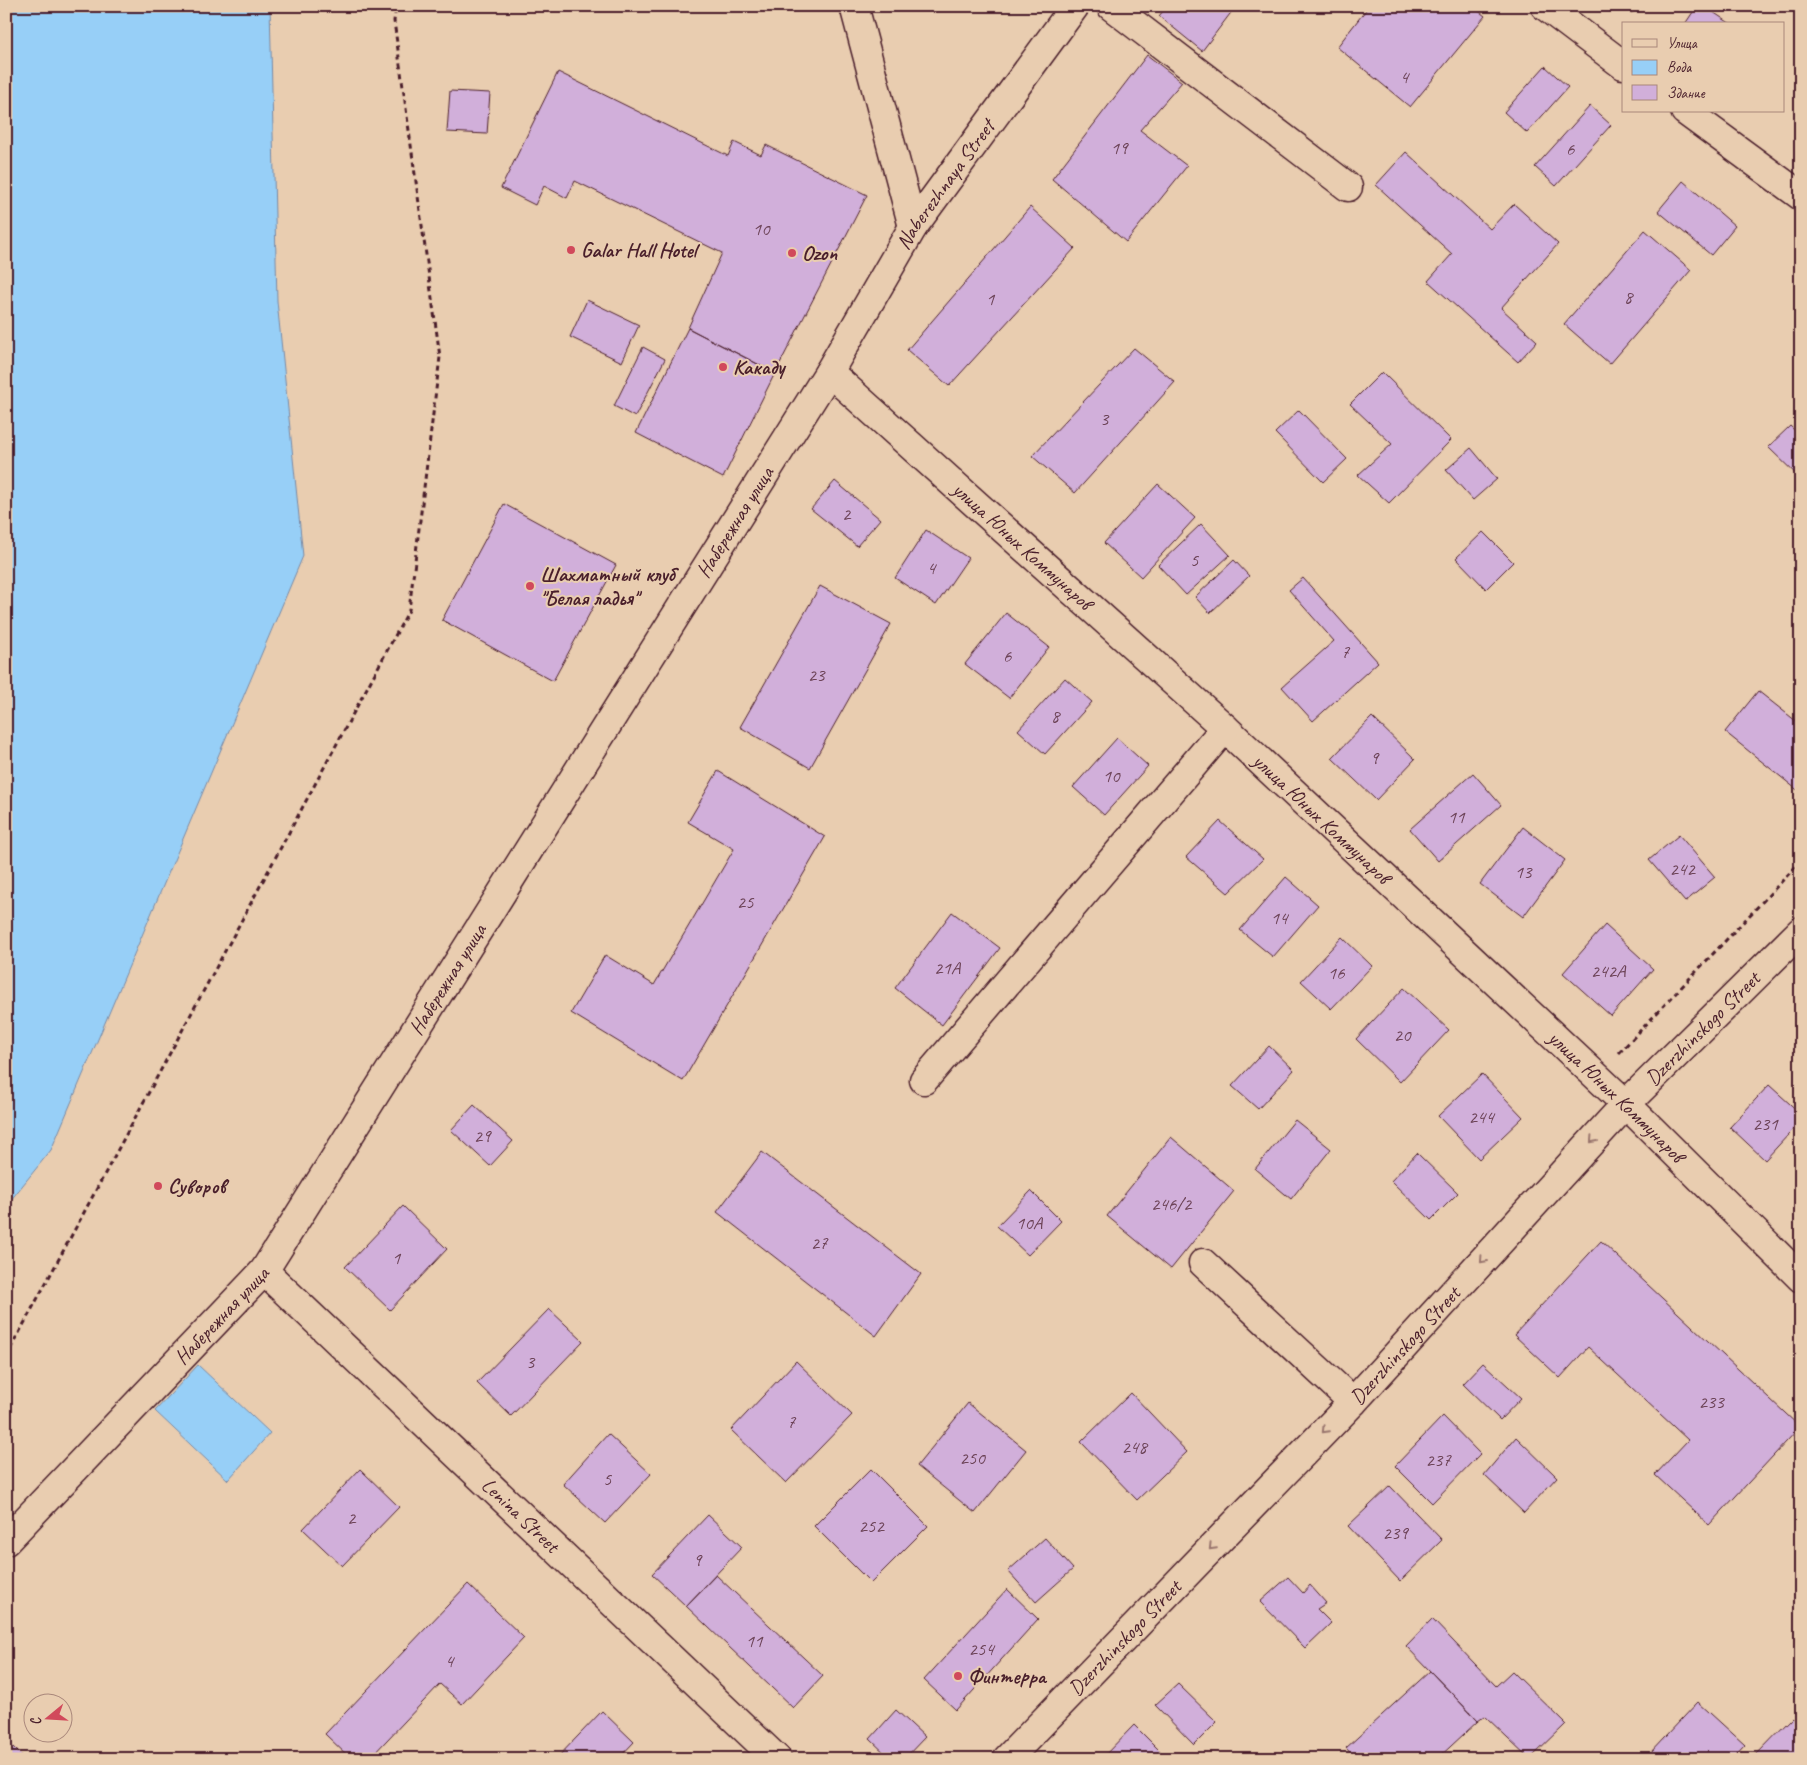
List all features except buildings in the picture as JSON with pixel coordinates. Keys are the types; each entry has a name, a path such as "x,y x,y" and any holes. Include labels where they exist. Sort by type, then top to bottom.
{"street":[{"path":"854,6 913,227"},
{"name":"Naberezhnaya Street","path":"829,372 913,227 1075,6"},
{"path":"1111,6 1348,188"},
{"path":"1545,6 1622,64"},
{"path":"1686,112 1801,196"},
{"name":"улица Юных Коммунаров","path":"829,372 1225,728 1626,1104 1801,1278"},
{"name":"Набережная улица","path":"6,1541 264,1271 829,372"},
{"path":"924,1080 1225,728"},
{"name":"Dzerzhinskogo Street","path":"1007,1759 1353,1402 1626,1104 1801,931"},
{"path":"1203,1263 1353,1402"},
{"name":"Lenina Street","path":"264,1271 777,1759"}],"path":[{"path":"6,1357 409,610 440,357 394,21 396,6"},
{"path":"1597,1077 1801,861"}],"water":[{"path":"6,6 270,6 277,301 303,556 51,1150 6,1206"},
{"path":"198,1365 270,1433 228,1480 155,1411"}],"place":[{"name":"Galar Hall Hotel","path":"571,250"},
{"name":"Ozon","path":"792,253"},
{"name":"Какаду","path":"723,367"},
{"name":"Шахматный клуб \"Белая ладья\"","path":"530,586"},
{"name":"Суворов","path":"158,1186"},
{"name":"Финтерра","path":"958,1676"}]}
